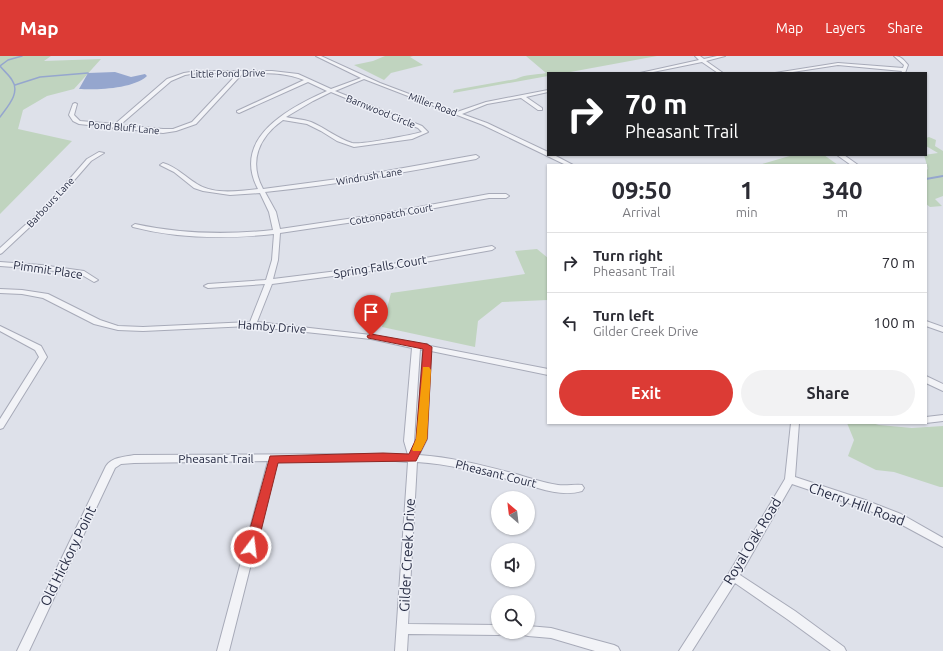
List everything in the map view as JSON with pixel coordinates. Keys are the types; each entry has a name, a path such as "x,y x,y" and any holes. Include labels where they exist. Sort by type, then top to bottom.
{"street":[{"name":"Miller Road","path":"318,56 364,78 491,126 547,153"},
{"path":"697,56 720,72"},
{"path":"658,72 723,56"},
{"path":"785,72 838,64 904,72 905,63 896,56"},
{"name":"Pond Bluff Lane","path":"75,104 70,115 74,120 85,124 163,131 184,127 194,122 242,72"},
{"name":"Little Pond Drive","path":"116,126 172,78 191,73 283,73 296,75 310,80 331,91"},
{"path":"252,324 276,258 276,232 272,210 261,190 253,169 253,159 256,148 265,134 283,118 310,100 364,78"},
{"path":"239,112 252,108 284,90 310,80"},
{"name":"Barnwood Circle","path":"283,118 308,123 339,140 354,145 412,137 425,132 424,129 420,127 331,91"},
{"path":"459,113 486,104 547,91"},
{"path":"522,96 540,109"},
{"name":"Barbours Lane","path":"0,252 48,207 89,160 101,153"},
{"name":"Miller Road","path":"553,156 568,164"},
{"path":"842,156 854,164"},
{"name":"Windrush Lane","path":"163,165 176,169 193,185 208,191 230,193 399,172 476,157"},
{"name":"Cottonpatch Court","path":"135,226 156,232 180,235 236,235 276,232 376,217 489,196 506,196"},
{"name":"Spring Falls Court","path":"208,286 295,280 408,264 492,248"},
{"name":"Pimmit Place","path":"0,264 41,267 84,273 94,280"},
{"name":"Hamby Drive","path":"0,291 22,292 46,296 97,322 118,328 143,329 252,324 371,336 547,372"},
{"path":"927,323 943,330"},
{"path":"0,328 38,348 43,357 1,423"},
{"name":"Gilder Creek Drive","path":"401,651 404,630 412,458 409,441 416,345"},
{"name":"Gilder Creek Drive","path":"412,458 422,439 427,347"},
{"path":"927,380 943,388"},
{"path":"927,420 943,418"},
{"name":"Royal Oak Road","path":"685,651 733,576 790,479 795,424"},
{"name":"Pheasant Trail","path":"115,462 134,459 412,458"},
{"name":"Pheasant Court","path":"412,458 439,460 510,476 558,489 572,490 579,488"},
{"path":"223,651 273,459"},
{"name":"Old Hickory Point","path":"22,651 111,466 115,462"},
{"name":"Cherry Hill Road","path":"790,479 897,517 943,543"},
{"path":"733,576 791,615 840,651"},
{"path":"404,630 491,630"},
{"path":"535,632 551,633 614,651"}],"green space":[{"path":"0,56 51,56 44,61 101,59 74,89 47,96 23,110 18,129 72,141 0,214"},
{"path":"385,56 413,56 410,57 423,65 391,73 384,80 354,65 373,61"},
{"path":"526,56 657,56 570,72 547,72 547,76 453,93 454,90 516,79 527,75 546,73"},
{"path":"927,138 936,140 935,146 943,151 943,196 935,199 942,206 930,207 927,205 928,169 924,156 938,153 927,147"},
{"path":"790,156 825,156 837,164 762,164"},
{"path":"537,249 547,257 547,300 502,302 478,321 475,347 382,327 391,293 525,274 515,251"},
{"path":"847,424 876,424 912,428 943,426 943,487 894,472 876,470 848,456 854,440"}],"water":[{"path":"115,72 131,77 145,74 147,76 133,84 114,88 79,89 88,73"}],"waterway":[{"path":"0,117 12,100 15,90 12,80 0,66 8,60 22,56"},
{"path":"15,85 40,77 88,73"},
{"path":"927,179 943,176"}],"slow traffic":[{"path":"417,449 422,439 426,370"}],"route":[{"path":"251,547 271,473 273,459 383,457 412,458 422,439 427,347 371,336"}]}
